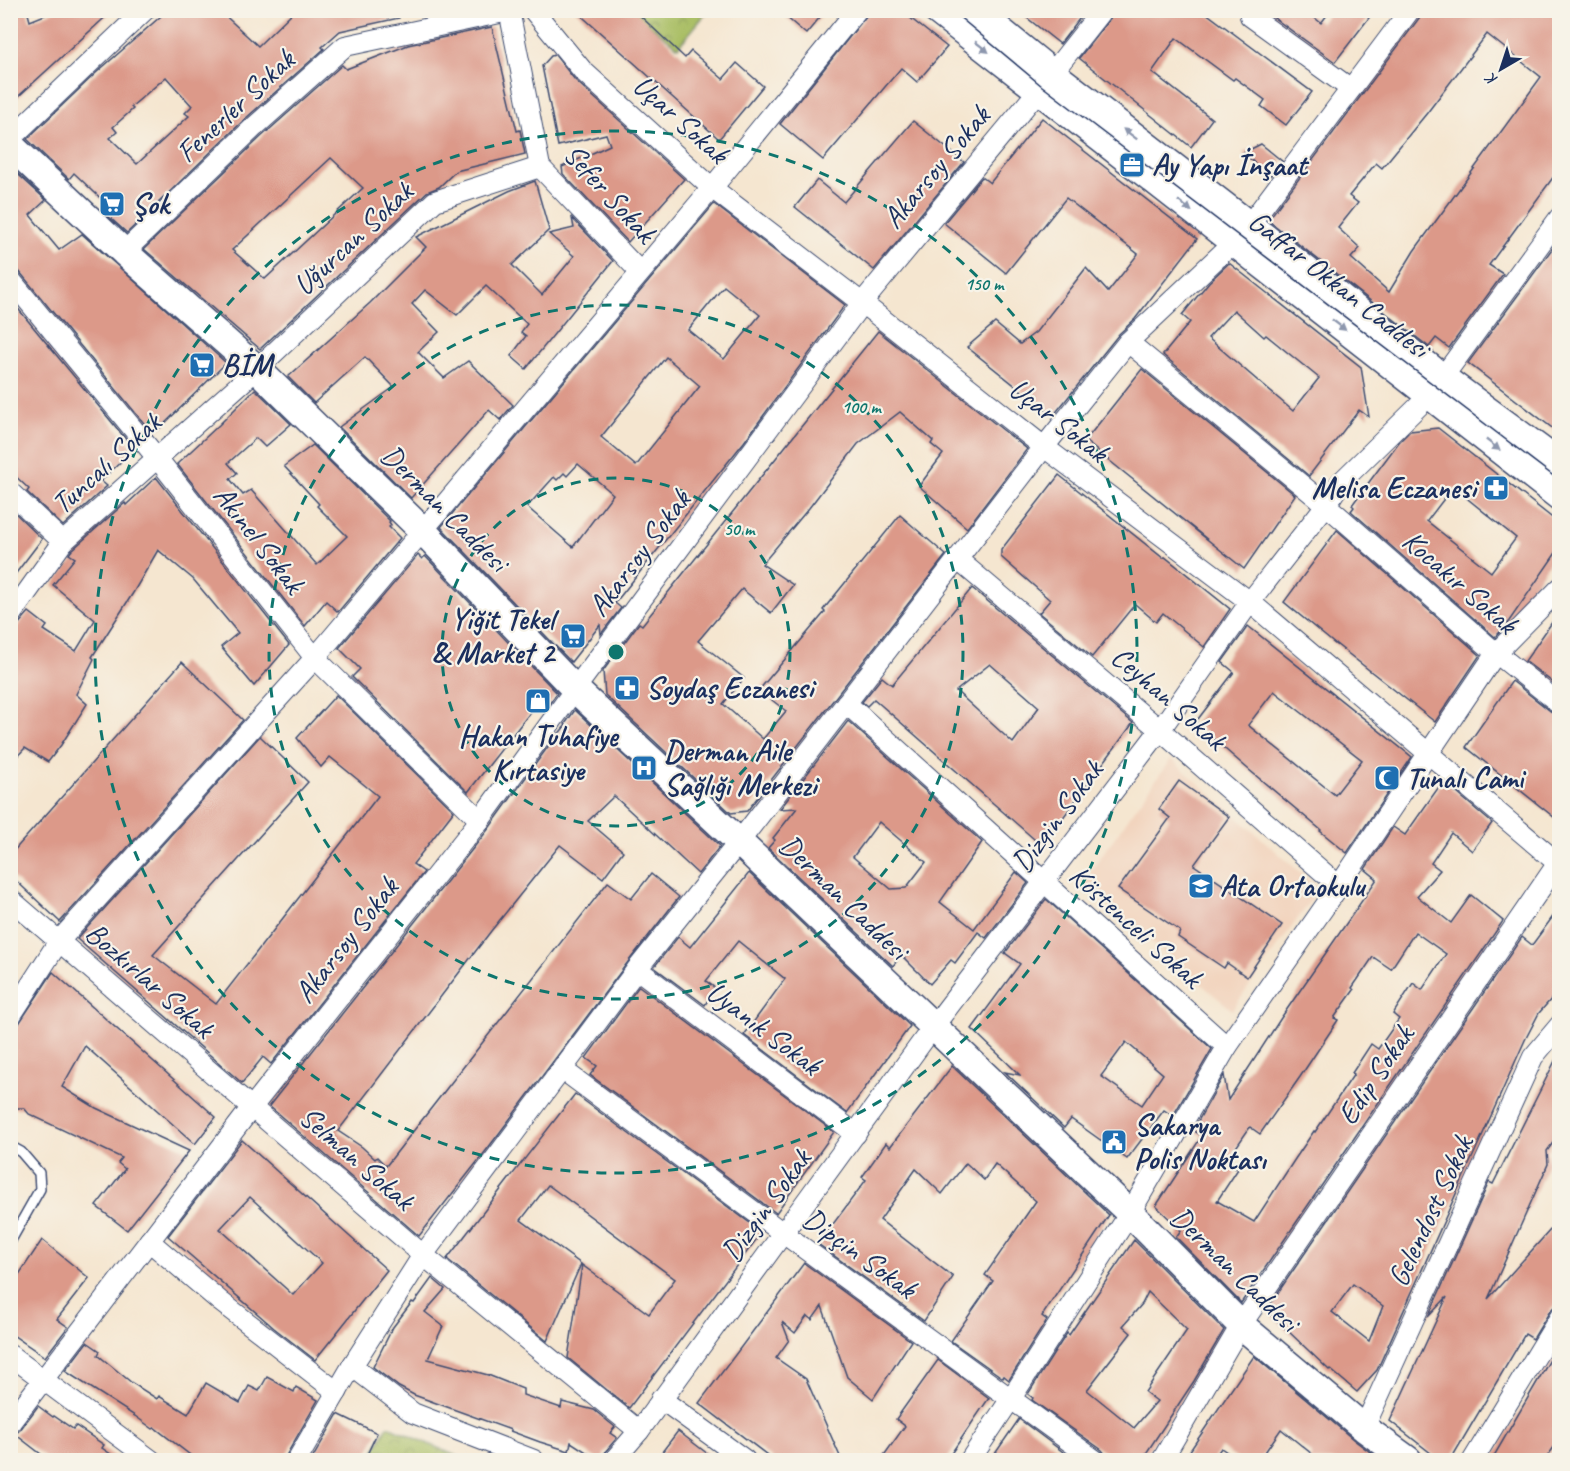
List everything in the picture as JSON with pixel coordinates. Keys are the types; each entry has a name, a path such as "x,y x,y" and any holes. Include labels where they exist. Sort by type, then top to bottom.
{"main road":[{"name":"Gaffar Okkan Caddesi","path":"936,10 1045,82 1436,386 1560,497"},
{"name":"Gaffar Okkan Caddesi","path":"975,10 1045,82"},
{"name":"Derman Caddesi","path":"10,145 124,252 257,369 423,531 575,689 1130,1213 1241,1324 1364,1428 1408,1461"},
{"name":"Gaffar Okkan Caddesi","path":"1436,386 1560,464"}],"street":[{"name":"Uçar Sokak","path":"533,10 583,71 712,188 1044,447 1250,602 1559,863"},
{"path":"10,1017 59,941 315,658 712,188 857,10"},
{"name":"Akarsoy Sokak","path":"10,1423 252,1107 480,820 862,303 1102,10"},
{"path":"1254,10 1250,16 1351,88"},
{"path":"297,1461 352,1365 423,1255 637,969 739,842 1044,447 1128,342 1241,234 1410,10"},
{"name":"Sefer Sokak","path":"509,11 540,168 640,272"},
{"name":"Fenerler Sokak","path":"124,252 253,128 345,46 509,11"},
{"path":"10,139 140,12"},
{"name":"Uğurcan Sokak","path":"257,369 435,201 540,168"},
{"name":"Dizgin Sokak","path":"614,1461 639,1431 933,1027 1160,730 1250,602 1326,505 1341,482 1436,386 1560,217"},
{"name":"Akınel Sokak","path":"10,279 157,458 315,658 480,820"},
{"name":"Kocakır Sokak","path":"1128,342 1326,505 1496,653 1560,704"},
{"name":"Tuncalı Sokak","path":"10,615 63,542 257,369"},
{"path":"10,492 63,542"},
{"name":"Ceyhan Sokak","path":"957,559 1160,730 1339,886"},
{"path":"970,1461 1130,1213 1227,1047 1496,653 1560,588"},
{"name":"Köstenceli Sokak","path":"846,703 1227,1047"},
{"name":"Edip Sokak","path":"1162,1461 1241,1324 1559,863"},
{"name":"Bozkırlar Sokak","path":"10,899 252,1107"},
{"name":"Uyanık Sokak","path":"637,969 856,1134"},
{"name":"Gelendost Sokak","path":"1364,1428 1533,1057 1560,1025"},
{"name":"Dipçin Sokak","path":"563,1070 1095,1461"},
{"name":"Selman Sokak","path":"252,1107 423,1255 639,1431"},
{"path":"149,1241 220,1302 337,1392"},
{"path":"1473,1461 1560,1317"},
{"path":"10,1355 151,1461"},
{"path":"352,1365 413,1413 534,1461"},
{"path":"661,1399 745,1461"}],"lane":[{"path":"10,1146 21,1152 39,1173 40,1190 10,1242"}],"shaded area":[{"name":"Ata Ortaokulu","path":"1171,759 1319,889 1232,1010 1082,883"}],"green space":[{"path":"632,11 708,11 678,47"},
{"path":"388,1426 465,1460 369,1460"}],"building":[{"path":"10,10 27,10 30,21 57,10 113,10 10,104"},
{"path":"168,10 219,10 258,46 295,10 398,10 399,18 340,31 322,47 324,49 245,119 127,233 107,215 113,210 74,173 69,179 27,139 96,73","holes":["166,77 192,106 185,113 189,116 137,164 110,138 117,132 113,127 133,109 131,107"]},
{"path":"575,10 634,10 685,58 691,51 723,79 737,63 763,86 719,139"},
{"path":"778,10 826,10 806,34"},
{"path":"871,10 900,10 947,47 917,82 901,68 823,160 780,124"},
{"path":"1017,10 1086,10 1060,44"},
{"path":"1114,10 1202,10 1312,92 1286,125 1261,106 1265,100 1235,78 1233,80 1176,38 1152,72 1212,119 1191,147 1079,58"},
{"path":"1266,10 1305,10 1321,23 1331,10 1375,10 1335,62"},
{"path":"1422,10 1560,10 1560,168 1489,265 1503,274 1449,348 1436,338 1429,347 1268,220 1420,17","holes":["1487,34 1541,77 1414,251 1389,292 1351,258 1360,248 1338,228 1358,203 1349,196 1376,163 1382,168"]},
{"path":"492,27 517,131 520,130 525,154 456,171 439,187 427,192 260,349 144,249 261,137 342,65 346,69 408,45","holes":["331,158 363,188 265,279 232,250"]},
{"path":"555,55 575,80 684,179 628,242 563,174 562,167 610,145 606,134 558,146 542,66 551,56"},
{"path":"1042,118 1197,239 1135,319 1119,334 1053,416 967,347 995,323 1020,344 1036,332 1086,268 1108,292 1138,254 1066,198 1006,273 944,223 982,177 990,183"},
{"path":"913,121 964,162 874,270 795,207 817,180 844,202"},
{"path":"1261,144 1282,161 1270,176 1243,153"},
{"path":"10,167 46,200 30,215 59,250 82,234 226,363 158,430 157,428 152,433 19,271 10,267"},
{"path":"535,181 549,230 512,265 542,295 574,256 549,234 574,228 572,218 613,261 526,369 511,356 526,336 521,332 527,324 486,286 457,315 425,290 412,304 439,332 418,352 444,378 468,361 513,405 500,420 489,410 411,498 339,427 394,387 365,357 314,403 288,377 370,303 426,247 416,237 509,191"},
{"path":"714,204 845,305 744,442 615,603 621,608 601,634 600,625 571,662 441,527","holes":["724,286 760,315 724,359 688,330","666,357 700,386 636,466 601,437","578,464 613,494 573,547 527,507 554,477 557,480 564,473 567,476"]},
{"path":"1560,238 1560,434 1468,363"},
{"path":"1229,263 1361,367 1369,417 1359,410 1309,476 1163,355 1190,322 1182,315 1209,282","holes":["1234,310 1264,337 1266,335 1319,378 1293,411 1208,338"]},
{"path":"10,299 134,449 101,481 107,486 63,526 27,492 29,489 10,471"},
{"path":"878,331 1027,449 967,528 919,486 943,454 931,444 933,441 900,412 858,444 762,564 793,585 771,613 742,589 698,641 744,678 723,704 763,739 786,711 759,690 825,612 823,610 900,515 946,555 747,811 731,813 605,695 603,671 639,623 642,625"},
{"path":"1142,369 1295,495 1244,569 1085,441"},
{"path":"255,389 291,424 265,447 256,438 228,463 237,473 230,479 243,495 251,490 317,565 347,536 317,506 319,504 284,466 313,445 390,521 389,527 400,538 338,612 326,601 305,626 177,464"},
{"path":"1438,428 1560,524 1560,547 1505,627 1495,637 1351,511 1354,507 1352,505 1399,442 1410,431","holes":["1453,487 1516,538 1491,572 1427,521"]},
{"path":"1059,475 1230,609 1204,647 1163,613 1156,622 1135,604 1092,657 1039,613 1050,600 1001,557 1001,550"},
{"path":"156,477 289,645 254,686 221,647 238,633 193,579 158,550 92,657 94,659 76,694 87,704 61,745 48,762 25,748 10,764 10,634 29,612 47,626 44,630 76,651 95,620 53,585 75,558 69,554 72,550"},
{"path":"12,510 42,539 10,581 10,511"},
{"path":"1337,530 1480,655 1435,722 1284,602"},
{"path":"418,555 422,559 425,556 557,693 547,707 540,700 468,792 352,677 360,669 339,648"},
{"path":"972,588 1133,723 1042,846 874,699 867,706 862,702 882,677 892,685","holes":["990,664 1039,707 1013,743 956,691"]},
{"path":"1560,611 1560,688 1525,661"},
{"path":"1248,626 1412,757 1347,853 1195,723 1234,672 1222,662","holes":["1274,691 1362,760 1335,795 1248,725"]},
{"path":"182,662 243,720 60,922 10,875 10,855"},
{"path":"1512,681 1560,716 1560,822 1466,747"},
{"path":"336,695 454,811 413,864 424,872 271,1064 263,1057 242,1083 77,939 260,736 308,782 153,955 216,1004 378,796 330,757 321,767 297,738"},
{"path":"575,710 720,846 698,874 614,796 588,821 623,851 603,878 560,845 491,931 338,1131 375,1159 377,1157 386,1166 608,882 631,899 651,874 679,897 419,1236 269,1106 490,827"},
{"path":"848,721 982,842 940,902 974,929 1016,872 1028,883 986,938 978,932 955,963 951,960 930,984 901,955 893,966 768,848 775,840 773,838 797,808 780,809","holes":["879,822 926,862 906,888 891,889 853,857"]},
{"path":"1179,781 1229,817 1194,865 1282,925 1247,977 1227,963 1224,968 1178,937 1180,931 1118,889 1170,818 1159,809"},
{"path":"1443,781 1492,823 1472,851 1451,833 1431,863 1440,870 1417,896 1451,923 1471,895 1503,921 1241,1303 1176,1237 1181,1230 1156,1206 1202,1136 1193,1130 1224,1075 1228,1100 1281,1018 1377,879 1365,869 1393,827 1405,835","holes":["1415,932 1446,954 1422,990 1413,983 1393,1014 1399,1019 1378,1049 1371,1044 1352,1073 1354,1074 1254,1222 1217,1201 1238,1169 1226,1162 1250,1127 1260,1134 1338,1020 1334,1018 1373,957 1391,969"]},
{"path":"749,873 910,1026 847,1113 744,1035 785,979 738,941 706,981 715,988 705,1005 654,967 678,937 690,947"},
{"path":"1046,899 1212,1049 1173,1116 1164,1110 1127,1159 1071,1119 1064,1128 1005,1072 1020,1075 972,1029 1020,964 1005,953","holes":["1126,1042 1163,1074 1142,1105 1101,1076"]},
{"path":"1560,907 1560,989 1539,1013 1525,1040 1377,1370 1357,1392 1329,1370 1266,1310 1522,937 1532,945","holes":["1353,1284 1383,1306 1369,1341 1332,1312"]},
{"path":"53,972 216,1117 195,1144 85,1046 62,1087 96,1108 189,1151 127,1230 96,1206 125,1169 118,1163 122,1158 29,1114 24,1108 10,1108 10,1037"},
{"path":"639,986 834,1132 776,1213 590,1075 597,1066 586,1058"},
{"path":"1560,1051 1560,1133 1547,1151 1548,1164 1488,1299 1560,1219 1560,1305 1550,1311 1533,1339 1525,1334 1450,1461 1441,1461 1390,1421 1447,1297 1428,1317 1489,1182 1493,1184"},
{"path":"952,1066 1109,1215 1042,1316 1047,1320 1009,1380 951,1341 993,1281 985,1275 1036,1201 995,1164 984,1180 966,1163 942,1194 916,1169 880,1220 953,1277 924,1321 818,1244 866,1180 862,1177 886,1143 890,1147"},
{"path":"575,1094 762,1232 629,1408 568,1358 582,1265 649,1314 675,1279 548,1185 521,1220 581,1264 547,1341 447,1259"},
{"path":"242,1140 387,1270 315,1360 274,1328 168,1236","holes":["250,1197 322,1263 293,1295 220,1229"]},
{"path":"42,1240 89,1278 57,1319 68,1327 45,1357 10,1333 10,1288"},
{"path":"1134,1240 1224,1330 1194,1381 1141,1461 1107,1461 1102,1450 1032,1400 1033,1398 1028,1394 1067,1333 1069,1335","holes":["1148,1292 1187,1330 1145,1392 1157,1401 1134,1428 1087,1390 1131,1333 1123,1326 1142,1304"]},
{"path":"804,1263 911,1341 873,1399 847,1377 822,1306 812,1320 807,1316 795,1333 782,1322 789,1340 776,1358 806,1379 842,1461 775,1461 699,1403"},
{"path":"432,1278 445,1289 425,1312 443,1326 428,1359 488,1375 523,1389 523,1395 561,1408 562,1402 594,1410 615,1427 610,1433 617,1438 605,1452 602,1461 571,1442 569,1451 414,1395 399,1387 373,1367 393,1327"},
{"path":"1560,1341 1560,1439 1544,1461 1491,1461 1554,1353"},
{"path":"87,1342 100,1351 98,1355 132,1383 157,1399 159,1396 188,1414 206,1383 240,1403 249,1386 259,1391 267,1377 294,1392 296,1387 318,1400 285,1461 198,1461 155,1428 153,1429 65,1371"},
{"path":"1254,1356 1382,1461 1309,1461 1312,1454 1281,1429 1259,1461 1240,1461 1221,1448 1212,1461 1183,1461"},
{"path":"938,1360 989,1398 946,1461 880,1461 905,1426 896,1419"},
{"path":"38,1406 73,1429 76,1426 104,1445 102,1448 121,1461 50,1461 15,1434"},
{"path":"338,1414 377,1433 364,1461 311,1461"},
{"path":"1019,1419 1075,1461 990,1461"},
{"path":"678,1431 717,1461 655,1461"}],"tram line":[{"path":"951,10 1042,86 1560,481"}],"place":[{"name":"Ay Yapı İnşaat","path":"1132,165"},
{"name":"Şok","path":"112,204"},
{"name":"BİM","path":"202,365"},
{"name":"Melisa Eczanesi","path":"1496,488"},
{"name":"Yiğit Tekel & Market 2","path":"573,636"},
{"name":"Soydaş Eczanesi","path":"627,688"},
{"name":"Hakan Tuhafiye Kırtasiye","path":"538,701"},
{"name":"Derman Aile Sağlığı Merkezi","path":"644,768"},
{"name":"Tunalı Cami","path":"1387,778"},
{"name":"Ata Ortaokulu","path":"1201,886"},
{"name":"Sakarya Polis Noktası","path":"1114,1142"}]}
